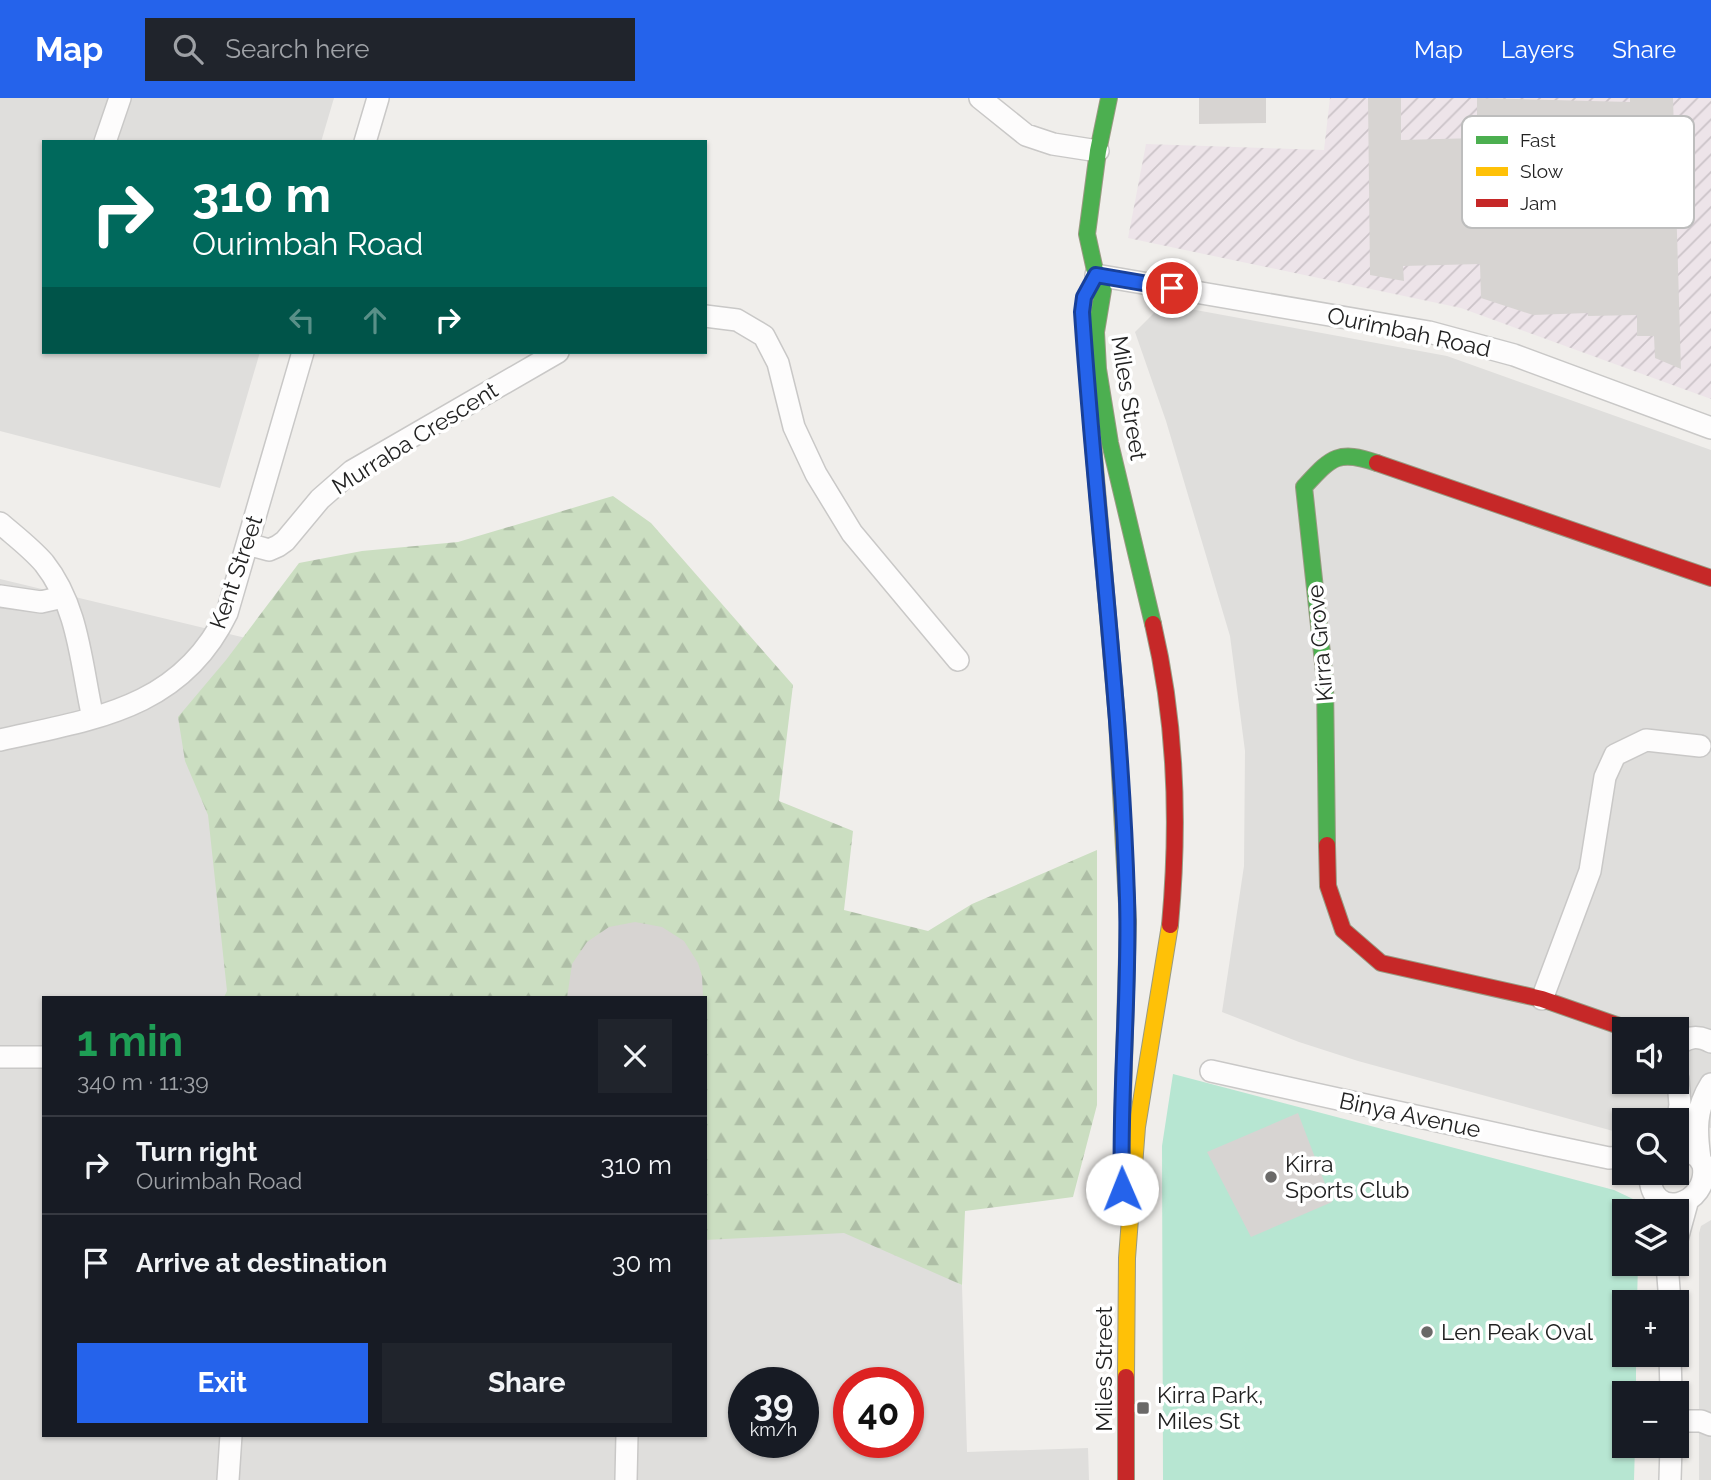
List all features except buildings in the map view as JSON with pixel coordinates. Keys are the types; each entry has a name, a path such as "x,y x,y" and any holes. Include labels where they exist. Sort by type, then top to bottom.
{"street":[{"path":"106,140 120,98"},
{"path":"366,140 378,98"},
{"path":"980,98 1026,135 1052,144 1098,151"},
{"name":"Miles Street","path":"1109,98 1098,151 1087,234 1091,284 1103,294 1096,332 1102,394 1112,453 1159,649 1167,704 1176,825 1170,924 1138,1127 1127,1258"},
{"name":"Ourimbah Road","path":"1091,284 1429,332 1514,355 1711,428"},
{"path":"707,316 737,320 764,337 778,363 794,428 816,474 852,533 958,660"},
{"name":"Miles Street","path":"1082,317 1123,807 1128,937 1122,1175 1127,1258 1126,1480"},
{"name":"Kent Street","path":"0,740 93,718 144,700 194,663 227,613 302,354"},
{"name":"Murraba Crescent","path":"248,544 269,550 278,547 320,499 352,471 555,354"},
{"name":"Kirra Grove","path":"1612,1023 1542,999 1381,963 1343,930 1328,886 1325,681 1304,487 1327,462 1353,455 1711,578"},
{"path":"0,523 32,550 46,566 63,597 78,634 93,718"},
{"path":"0,596 41,602 63,597"},
{"path":"1542,999 1590,871 1605,777 1615,755 1646,740 1700,746"},
{"path":"0,1057 42,1057"},
{"name":"Binya Avenue","path":"1211,1071 1612,1158"},
{"path":"1689,1085 1693,1087 1711,1083"},
{"path":"1689,1217 1706,1181 1705,1164 1696,1130 1697,1115 1711,1083"},
{"path":"1689,1151 1705,1164"},
{"path":"1653,1191 1669,1203 1697,1201"},
{"path":"1689,1421 1701,1421 1711,1425"},
{"path":"228,1480 231,1437"},
{"path":"626,1480 627,1437"},
{"path":"1670,1480 1671,1458"}],"shaded area":[{"path":"0,98 334,98 322,140 42,140 42,354 259,354 220,488 0,431"},
{"path":"1330,98 1711,98 1711,399 1461,308 1128,238 1146,144 1324,150"},
{"path":"1163,304 1447,356 1711,450 1711,1128 1689,1123 1689,1108 1612,1108 1612,1131 1358,1061 1299,1042 1222,1012 1244,866 1245,751 1230,636 1166,421 1135,332"},
{"path":"0,579 250,639 232,996 42,996 42,1437 707,1437 707,1162 962,1285 967,1452 1088,1448 1089,1480 0,1480"},
{"path":"1711,1220 1711,1480 1699,1480 1699,1233 1701,1226"}],"green space":[{"path":"613,496 651,523 793,685 779,801 853,831 844,910 928,931 972,904 1097,850 1097,1105 1073,1197 965,1211 962,1285 844,1233 707,1240 707,996 224,996 227,991 208,815 185,761 178,717 226,660 299,563 362,551 458,542"},
{"path":"1173,1074 1614,1190 1633,1199 1612,1199 1612,1276 1638,1276 1637,1290 1612,1290 1612,1367 1636,1367 1636,1381 1612,1381 1612,1458 1635,1458 1634,1480 1163,1480 1162,1146"}],"traffic: fast":[{"path":"1109,98 1098,151 1087,234 1096,275 1103,290 1096,332 1098,369 1110,443 1153,624"},
{"path":"1327,845 1325,681 1304,487 1321,469 1336,459 1353,457 1377,463"}],"traffic: slow":[{"path":"1091,421 1117,719 1128,922"},
{"path":"1126,1377 1127,1258 1137,1127 1170,925"}],"traffic: jam":[{"path":"1377,463 1711,578"},
{"path":"1153,624 1167,698 1174,774 1170,925"},
{"path":"1327,845 1328,886 1343,930 1381,963 1542,999 1612,1023"},
{"path":"1122,1132 1128,922"},
{"path":"1126,1377 1126,1480"}],"place":[{"name":"Kirra Sports Club","path":"1271,1177"},
{"name":"Len Peak Oval","path":"1427,1332"},
{"name":"Kirra Park, Miles St","path":"1143,1408"}],"route":[{"path":"1122,1189 1128,937 1123,807 1082,312 1084,297 1096,275 1172,288"}]}
